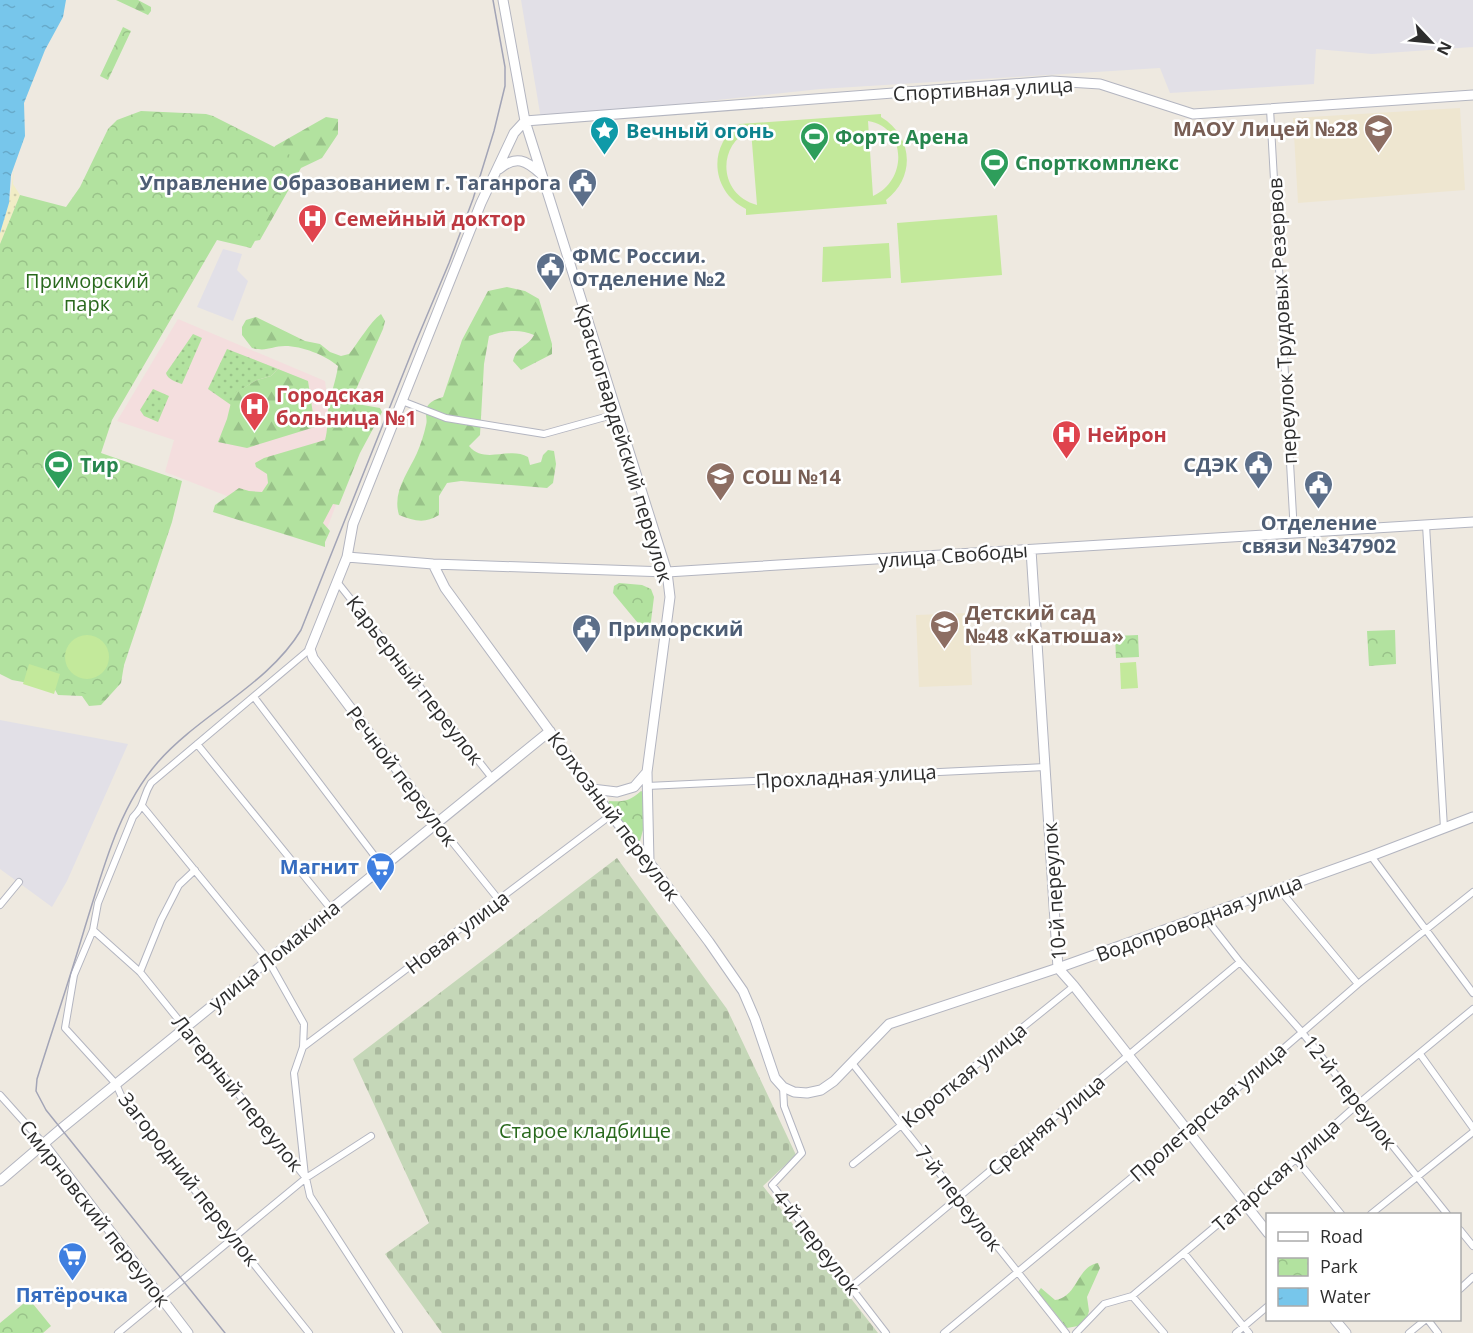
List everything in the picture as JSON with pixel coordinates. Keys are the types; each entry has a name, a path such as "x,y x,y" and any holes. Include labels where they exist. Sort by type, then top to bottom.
{"main road":[{"name":"Красногвардейский переулок","path":"503,0 525,121 667,572 670,597 647,772 649,862"},
{"name":"Спортивная улица","path":"525,121 1052,81 1100,84 1193,114 1473,95"},
{"path":"310,649 338,583 347,556 353,524 477,214 514,133 525,121"},
{"path":"496,171 507,162 518,159 532,166 542,176"},
{"name":"улица Свободы","path":"347,556 433,564 667,572 1473,522"},
{"name":"10-й переулок","path":"1031,550 1058,968 1266,1230"},
{"name":"Колхозный переулок","path":"433,564 445,588 743,991 775,1078 783,1087"},
{"name":"Речной переулок","path":"310,649 313,658 437,823"},
{"name":"улица Ломакина","path":"0,1181 43,1143 550,731"},
{"path":"592,789 617,792 634,787 647,772"},
{"name":"Водопроводная улица","path":"852,1063 889,1024 1058,968 1473,817"},
{"path":"783,1087 794,1092 807,1093 821,1090 852,1063"},
{"name":"Смирновский переулок","path":"43,1143 188,1333"},
{"path":"1336,1321 1346,1333"}],"street":[{"name":"переулок Трудовых Резервов","path":"1270,108 1294,533"},
{"path":"402,400 446,418 544,434 616,414"},
{"path":"1426,525 1444,828"},
{"name":"Карьерный переулок","path":"338,583 492,778"},
{"path":"93,930 98,903 113,862 133,817 143,807 146,791 152,783 310,649"},
{"path":"254,697 383,867"},
{"path":"197,744 331,909"},
{"name":"Прохладная улица","path":"647,786 1045,767"},
{"path":"143,807 268,960 304,1024 303,1047 294,1073 306,1178"},
{"name":"Новая улица","path":"303,1047 611,815"},
{"name":"Речной переулок","path":"437,823 499,900"},
{"path":"1371,856 1473,993"},
{"path":"140,972 161,920 179,885 195,870"},
{"path":"0,905 19,882"},
{"path":"1278,888 1358,984"},
{"name":"Пролетарская улица","path":"944,1333 1188,1131 1301,1031 1473,892"},
{"name":"12-й переулок","path":"1204,916 1240,962 1301,1031 1446,1213"},
{"name":"Лагерный переулок","path":"93,930 140,972 306,1178 310,1196 399,1333"},
{"name":"Загородний переулок","path":"93,930 74,975 65,1028 116,1084 124,1102 309,1333"},
{"name":"Средняя улица","path":"851,1287 1240,962"},
{"name":"Короткая улица","path":"853,1164 1074,986"},
{"name":"Татарская улица","path":"1076,1333 1104,1304 1132,1296 1473,1009"},
{"path":"1373,1213 1473,1130 1420,1054"},
{"name":"7-й переулок","path":"852,1063 1066,1333"},
{"name":"4-й переулок","path":"783,1087 784,1106 802,1153 772,1185 886,1333"},
{"name":"Смирновский переулок","path":"0,1095 43,1143"},
{"path":"117,1333 306,1178 370,1136"},
{"path":"1296,1160 1339,1213"},
{"path":"1461,1231 1473,1246"},
{"path":"1184,1252 1246,1330"},
{"path":"1461,1288 1473,1277"},
{"path":"1132,1296 1164,1333"},
{"path":"1236,1333 1246,1330 1266,1308"},
{"path":"1409,1333 1425,1321"},
{"path":"1427,1321 1438,1333"}],"shaded area":[{"path":"521,0 1473,0 1473,47 1372,54 1316,49 1314,84 1170,93 1160,68 820,89 541,119"},
{"name":"МАОУ Лицей №28","path":"1460,108 1465,190 1298,203 1293,118"},
{"path":"223,249 242,254 237,270 248,281 233,321 197,307"},
{"name":"Городская больница №1","path":"178,319 325,381 327,395 371,412 325,534 165,472 174,440 117,421"},
{"name":"Детский сад №48 «Катюша»","path":"969,613 972,685 919,687 916,615"},
{"path":"0,720 128,744 67,881 52,907 0,869"}],"green space":[{"path":"116,0 138,0 151,7 151,11 148,15"},
{"path":"123,27 131,31 108,80 100,76"},
{"name":"Приморский парк","path":"141,111 213,116 300,160 251,248 217,240 112,420 101,453 182,481 172,522 118,683 104,697 12,680 0,674 0,244 20,195 66,207 80,187 108,129 117,120"},
{"path":"881,114 881,117 900,135 905,146 906,169 896,191 886,200 887,204 746,215 746,209 726,192 720,180 718,168 718,156 722,144 729,133 740,124","holes":["868,121 881,125 890,133 896,143 898,155 897,167 892,179 884,189 873,196","751,130 757,205 744,200 735,191 726,170 731,147 739,137"]},
{"path":"326,117 338,119 338,134 322,158 301,168 260,240 248,242 262,169 275,146"},
{"path":"997,215 1002,275 901,283 897,223"},
{"path":"889,243 891,278 822,282 823,247"},
{"path":"507,287 525,291 539,299 552,344 552,354 521,370 513,361 520,349 534,335 511,331 489,336 484,364 480,435 469,446 482,454 521,454 528,457 530,465 541,462 548,450 554,451 556,464 553,483 547,488 461,481 447,483 439,496 439,515 429,520 419,521 399,515 397,507 399,491 421,443 427,407 443,397 462,340 488,291"},
{"path":"381,314 385,321 383,329 353,401 357,404 380,408 382,412 360,453 339,505 333,504 323,523 330,531 325,547 213,512 215,505 239,488 262,492 268,483 267,474 256,467 255,463 264,458 325,440 327,432 329,404 338,366 320,355 292,346 252,348 242,335 242,327 246,320 256,317 305,341 320,344 330,352 341,356 349,354 368,327"},
{"path":"193,334 202,338 182,384 170,379 166,373"},
{"path":"227,349 278,369 271,376 257,380 234,394 231,405 208,389"},
{"path":"278,369 308,381 315,427 247,448 218,442 233,394 257,380 271,376"},
{"path":"153,389 169,396 158,422 144,416 140,410"},
{"path":"619,583 642,585 651,589 654,597 650,629 642,628 613,593 614,586"},
{"path":"1395,630 1396,664 1369,666 1367,631"},
{"path":"87,635 102,642 109,657 102,672 87,679 72,672 65,657 72,642"},
{"path":"1138,635 1139,657 1116,658 1115,636"},
{"path":"1136,662 1138,688 1121,689 1120,663"},
{"path":"29,664 60,674 54,694 23,684"},
{"path":"124,665 121,683 101,705 89,706 82,696 58,695 54,688"},
{"path":"641,791 643,793 643,830 640,841 635,840 608,803 609,801 626,800"},
{"name":"Старое кладбище","path":"617,858 727,1009 796,1155 763,1186 878,1333 442,1333 385,1254 429,1223 353,1059"},
{"path":"1098,1263 1100,1268 1087,1297 1089,1311 1087,1318 1078,1326 1067,1328 1038,1292 1041,1288 1055,1300 1063,1298 1085,1270"},
{"path":"29,1299 51,1326 43,1333 0,1333 0,1323"}],"sand":[{"path":"14,169 13,184 20,195 0,244 0,233 9,203"}],"water":[{"path":"0,0 66,0 63,17 45,50 24,103 25,136 11,175 9,203 0,233"}],"tram line":[{"path":"225,1333 46,1110 36,1091 37,1079 105,862 132,799 158,762 193,729 271,667 301,630 449,263 473,199 494,131 505,86 505,67 493,0"}],"place":[{"name":"МАОУ Лицей №28","path":"1379,154"},
{"name":"Вечный огонь","path":"605,156"},
{"name":"Форте Арена","path":"814,162"},
{"name":"Спорткомплекс","path":"994,188"},
{"name":"Управление Образованием г. Таганрога","path":"582,208"},
{"name":"Семейный доктор","path":"313,244"},
{"name":"ФМС России. Отделение №2","path":"551,292"},
{"name":"Городская больница №1","path":"255,432"},
{"name":"Нейрон","path":"1066,460"},
{"name":"Тир","path":"59,490"},
{"name":"СДЭК","path":"1259,490"},
{"name":"СОШ №14","path":"721,502"},
{"name":"Отделение связи №347902","path":"1319,510"},
{"name":"Детский сад №48 «Катюша»","path":"944,650"},
{"name":"Приморский","path":"587,654"},
{"name":"Магнит","path":"380,892"},
{"name":"Пятёрочка","path":"72,1282"}]}
